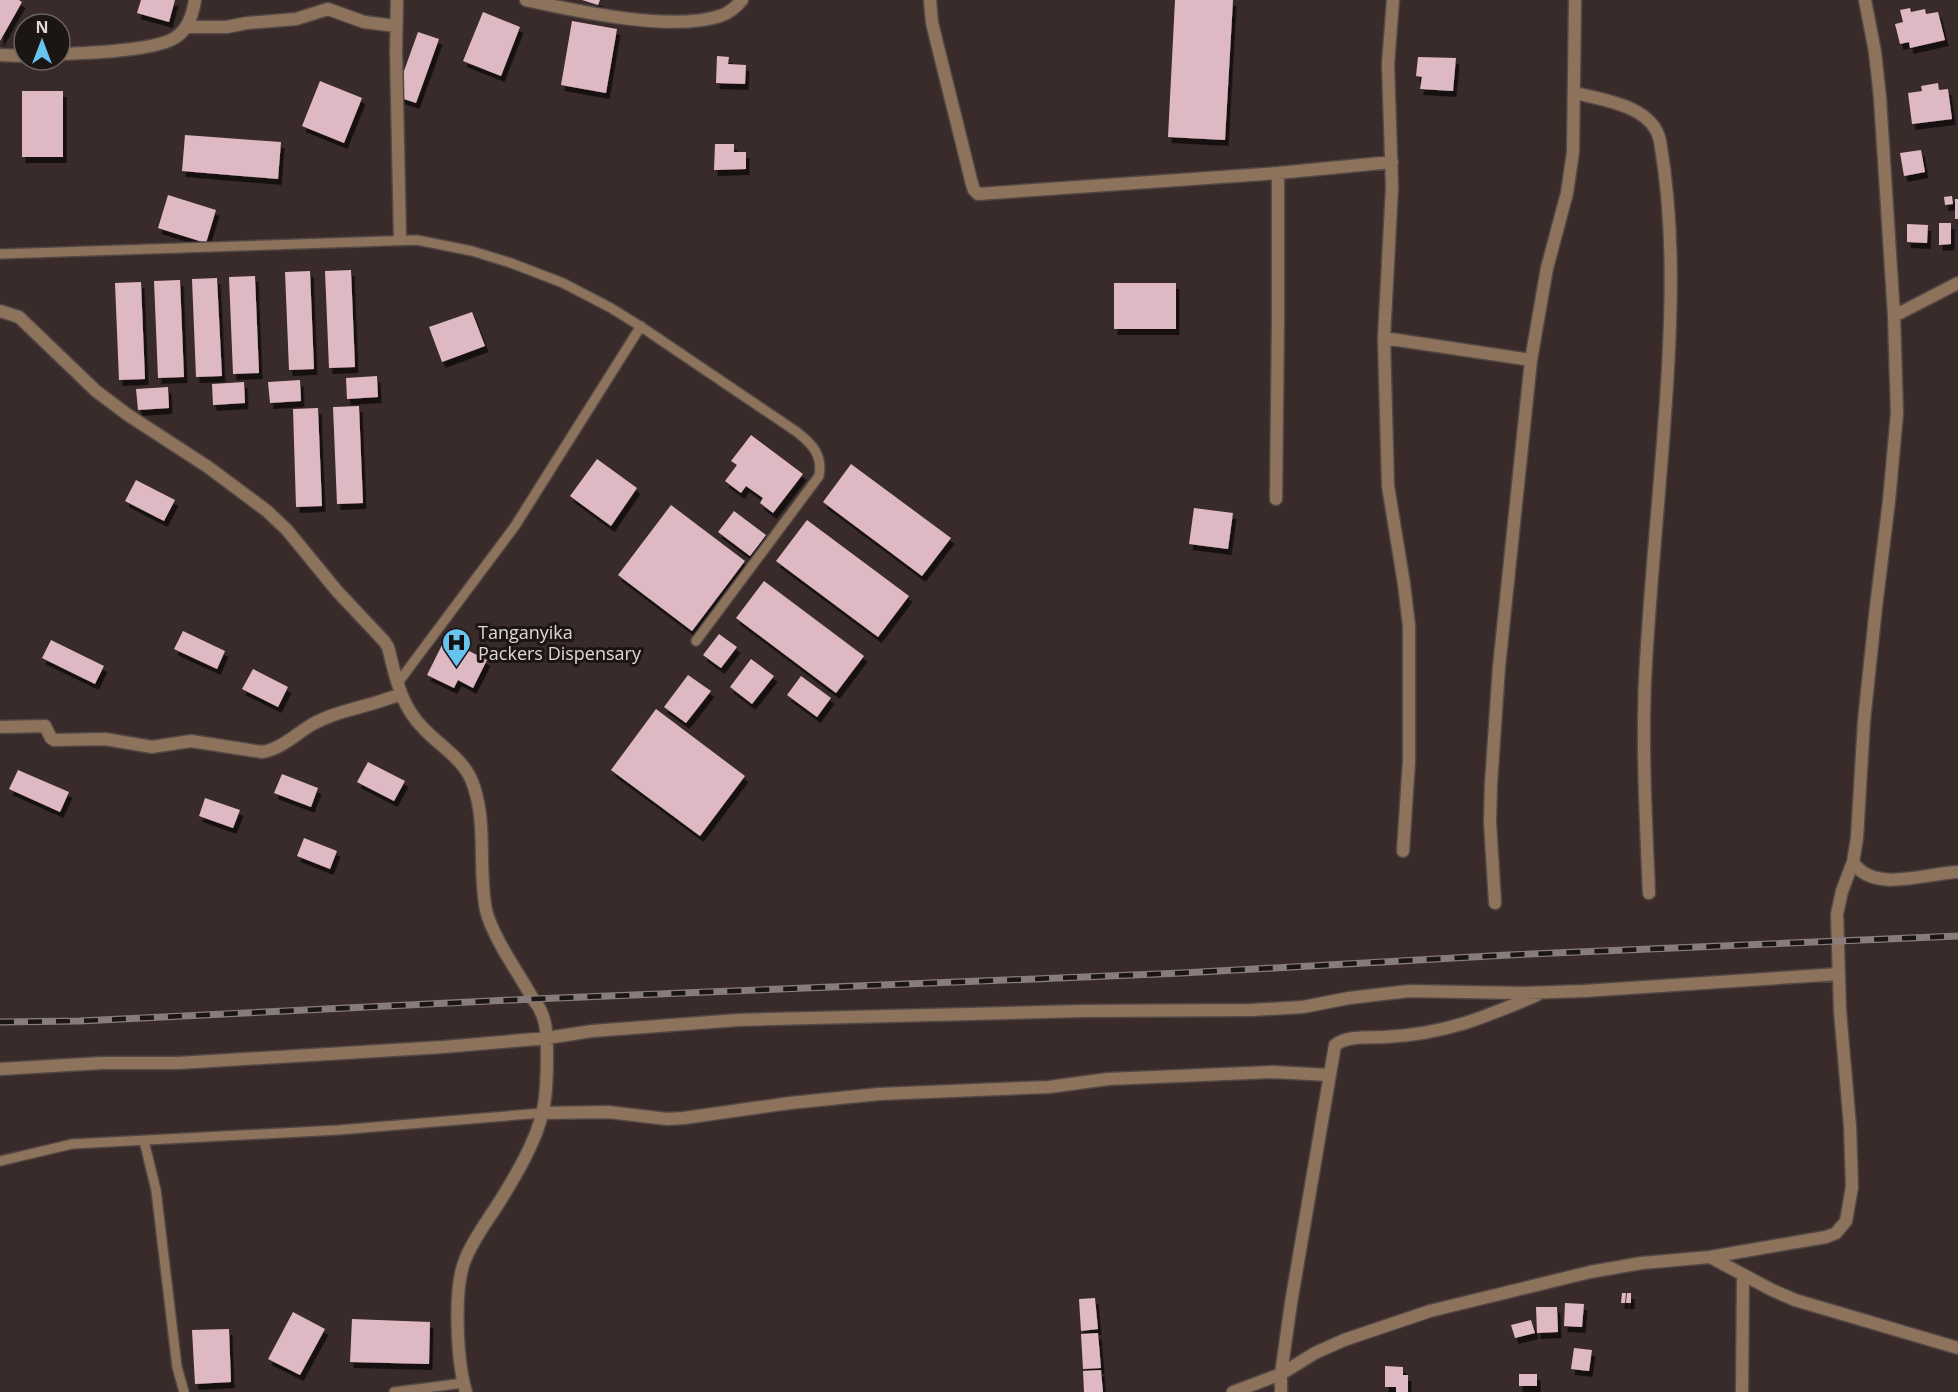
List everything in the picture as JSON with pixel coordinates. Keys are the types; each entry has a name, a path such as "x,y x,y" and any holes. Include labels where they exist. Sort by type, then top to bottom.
{"street":[{"path":"72,53 146,46 176,38 186,27 195,0"},
{"path":"397,0 400,239"},
{"path":"526,0 587,13 665,22 698,21 721,16 735,8 742,0"},
{"path":"930,0 932,23 972,184 976,193 980,195 1278,173 1392,162"},
{"path":"1393,0 1388,64 1392,162 1384,338 1388,486 1409,626 1409,761 1403,851"},
{"path":"1495,903 1490,822 1499,667 1531,360 1547,268 1568,193 1573,152 1575,0"},
{"path":"1233,1392 1281,1374 1315,1353 1344,1340 1421,1314 1590,1272 1642,1263 1710,1257 1826,1237 1836,1233 1846,1221 1852,1187 1852,1153 1844,1067 1837,914 1842,891 1853,862 1864,721 1897,413 1894,316 1880,98 1875,52 1865,0"},
{"path":"186,27 227,27 296,19 328,9 364,22 396,26"},
{"path":"1575,93 1616,104 1642,114 1652,121 1659,134 1662,150 1671,224 1670,333 1645,681 1644,767 1649,893"},
{"path":"1276,499 1278,173"},
{"path":"1894,316 1958,283"},
{"path":"0,311 20,317 96,391 128,415 208,467 278,521 337,591 384,641 388,647 398,689 423,729 459,760 469,774 479,811 487,913 533,999 540,1006 547,1038 546,1095 542,1113 520,1166 477,1235 460,1276 461,1358 465,1387"},
{"path":"1384,338 1531,360"},
{"path":"0,727 45,726 54,740 105,739 153,747 191,741 262,752 284,744 313,724 328,717 398,689"},
{"path":"1853,862 1862,872 1878,879 1958,872"},
{"path":"0,1069 42,1065 247,1059 443,1047 547,1038 592,1031 772,1018 1080,1011 1251,1010 1303,1007 1349,998 1409,992 1542,993 1839,974"},
{"path":"1281,1392 1281,1374 1335,1045 1340,1041 1420,1034 1464,1025 1542,993"},
{"path":"542,1113 608,1112 667,1119 879,1094 1049,1087 1108,1079 1273,1072 1329,1075"},
{"path":"1710,1257 1772,1290 1795,1299 1958,1348"},
{"path":"1742,1392 1743,1275"}],"lane":[{"path":"0,254 417,240 460,248 511,263 563,283 611,308 797,432 812,444 820,463 819,476 696,641"},
{"path":"398,689 515,526 641,326"},
{"path":"0,1161 72,1144 338,1130 542,1113"},
{"path":"144,1141 156,1190 177,1367 184,1392"},
{"path":"394,1392 465,1387"}],"building":[{"path":"0,0 19,0 22,2 16,12 12,12 12,20 0,41"},
{"path":"141,0 175,0 169,22 137,13"},
{"path":"582,0 600,0 598,5"},
{"path":"1175,0 1233,0 1225,140 1168,137"},
{"path":"1910,8 1911,12 1925,9 1926,14 1938,12 1945,40 1910,48 1909,42 1900,44 1895,24 1903,22 1900,10"},
{"path":"483,12 520,27 501,76 463,61"},
{"path":"572,21 617,29 606,93 561,85"},
{"path":"418,32 439,39 416,103 395,96"},
{"path":"717,56 729,57 728,64 746,65 745,84 716,83"},
{"path":"1418,57 1456,58 1453,91 1420,89 1422,77 1416,76"},
{"path":"320,81 362,98 344,143 302,126"},
{"path":"1938,83 1939,90 1948,89 1952,119 1912,124 1908,93 1922,91 1921,86"},
{"path":"22,91 63,91 63,157 22,157"},
{"path":"185,135 281,142 278,179 182,171"},
{"path":"715,144 734,144 734,152 746,152 746,169 714,170"},
{"path":"1921,150 1925,172 1904,176 1900,153"},
{"path":"168,195 216,210 206,243 158,228"},
{"path":"1952,196 1953,204 1945,205 1944,197"},
{"path":"1955,199 1958,199 1958,219 1955,219"},
{"path":"1939,223 1951,223 1951,244 1939,245"},
{"path":"1907,224 1928,225 1927,243 1907,242"},
{"path":"351,270 355,367 329,368 325,271"},
{"path":"310,271 314,369 289,370 285,272"},
{"path":"255,276 259,373 233,374 229,277"},
{"path":"217,278 222,376 196,377 192,279"},
{"path":"180,280 184,377 158,378 154,281"},
{"path":"141,282 145,379 119,380 115,283"},
{"path":"1114,283 1176,283 1176,329 1114,329"},
{"path":"472,312 485,346 442,362 429,327"},
{"path":"377,376 378,397 347,399 346,378"},
{"path":"300,380 301,401 270,403 268,382"},
{"path":"244,382 245,403 213,405 212,384"},
{"path":"168,387 169,408 138,410 136,389"},
{"path":"359,406 363,503 337,504 333,407"},
{"path":"318,408 322,506 296,507 293,409"},
{"path":"751,435 803,474 773,513 760,503 763,498 746,486 741,493 725,481 737,465 731,461"},
{"path":"597,459 637,488 611,526 570,496"},
{"path":"851,464 951,538 922,576 823,502"},
{"path":"136,480 175,500 164,521 125,501"},
{"path":"671,505 745,561 692,631 618,575"},
{"path":"1194,508 1233,513 1228,549 1189,544"},
{"path":"734,511 766,535 750,556 718,532"},
{"path":"807,520 909,596 878,637 776,561"},
{"path":"764,581 864,656 836,693 736,618"},
{"path":"183,631 225,651 217,669 174,649"},
{"path":"719,634 737,647 721,668 703,655"},
{"name":"Tanganyika Packers Dispensary","path":"445,639 487,660 473,688 458,680 454,688 427,675"},
{"path":"51,640 104,666 95,684 42,658"},
{"path":"751,659 774,676 752,704 730,687"},
{"path":"253,669 288,687 278,707 242,689"},
{"path":"688,675 711,691 686,723 664,707"},
{"path":"801,676 831,698 817,717 787,695"},
{"path":"656,709 745,776 700,836 611,770"},
{"path":"368,762 405,781 394,801 357,782"},
{"path":"18,770 69,792 60,812 9,789"},
{"path":"282,774 318,788 311,807 274,793"},
{"path":"205,798 240,810 233,828 199,816"},
{"path":"304,838 337,851 330,869 297,856"},
{"path":"1622,1293 1626,1293 1625,1303 1621,1303"},
{"path":"1627,1293 1631,1293 1631,1303 1626,1303"},
{"path":"1095,1298 1098,1329 1081,1331 1079,1299"},
{"path":"1565,1303 1584,1304 1582,1327 1564,1326"},
{"path":"1536,1307 1557,1307 1558,1332 1537,1333"},
{"path":"293,1312 325,1329 300,1375 268,1359"},
{"path":"352,1319 430,1322 429,1364 350,1362"},
{"path":"1531,1320 1535,1333 1515,1338 1511,1325"},
{"path":"229,1329 231,1382 195,1384 192,1330"},
{"path":"1098,1333 1101,1368 1083,1369 1081,1334"},
{"path":"1574,1348 1592,1350 1589,1371 1571,1369"},
{"path":"1385,1366 1403,1367 1403,1375 1408,1375 1408,1392 1396,1392 1396,1387 1385,1387"},
{"path":"1101,1370 1103,1392 1084,1392 1083,1371"},
{"path":"1519,1374 1537,1374 1537,1386 1519,1386"}],"railway":[{"path":"0,1022 80,1021 533,999 1182,973 1508,955 1958,936"}],"place":[{"name":"Tanganyika Packers Dispensary","path":"457,668"}]}
